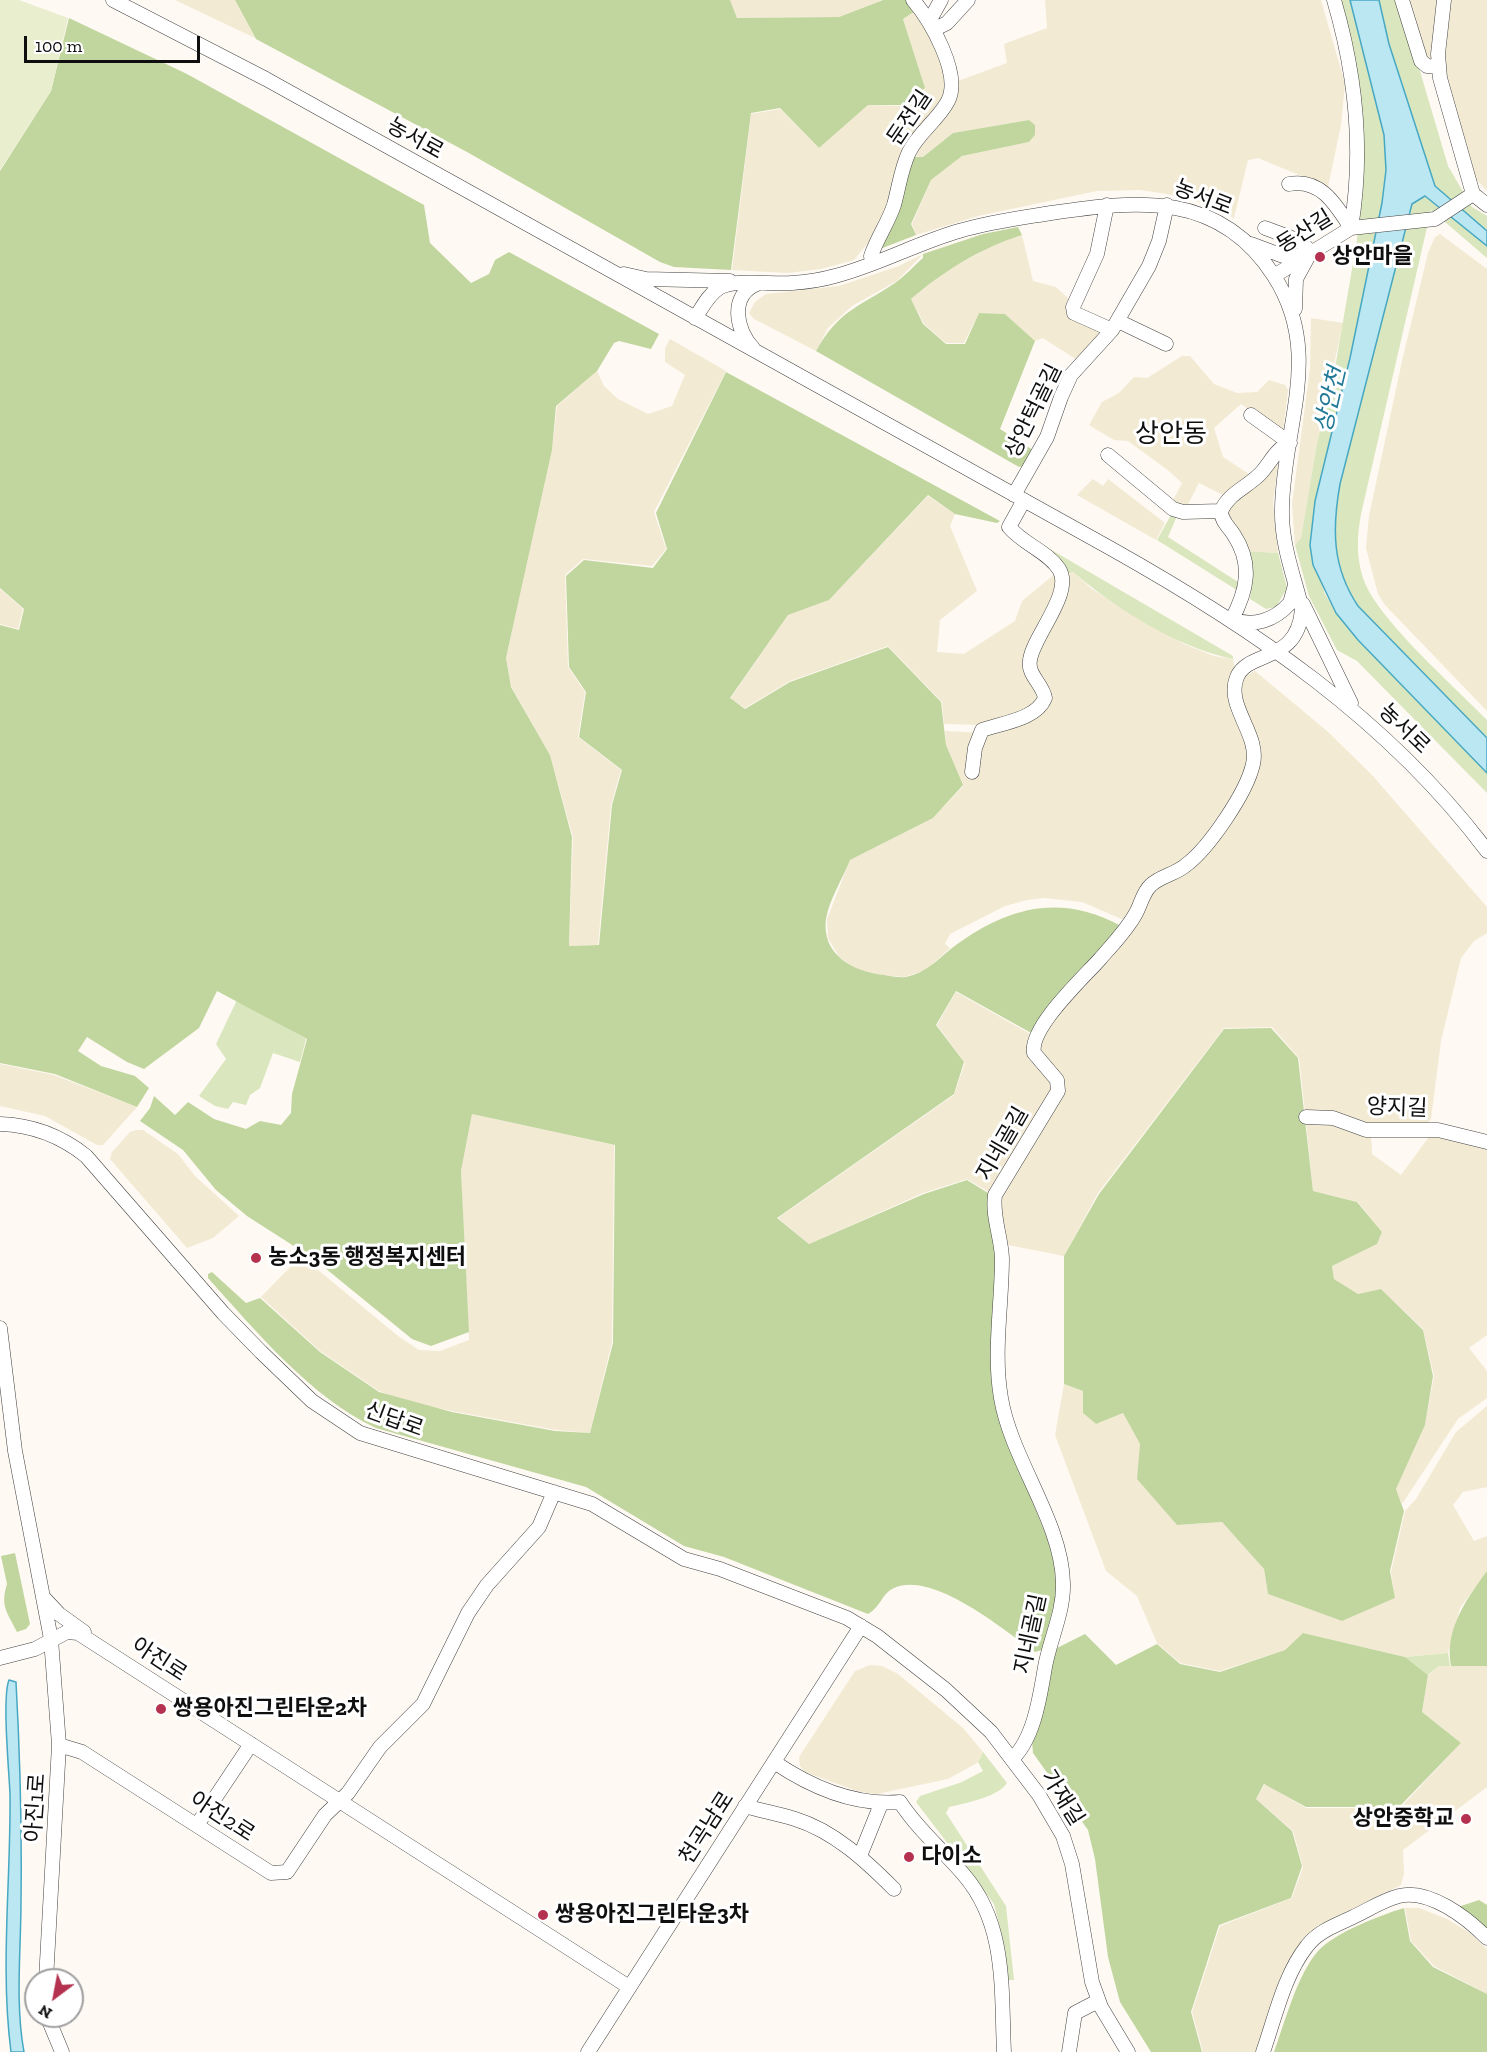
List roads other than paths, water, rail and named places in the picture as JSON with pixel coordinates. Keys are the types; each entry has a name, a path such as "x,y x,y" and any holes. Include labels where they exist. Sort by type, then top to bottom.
{"street":[{"name":"농서로","path":"113,0 266,79 1232,619 1278,651 1361,717 1436,790 1487,851"},
{"name":"둔전길","path":"872,263 871,256 893,207 908,155 920,134 942,110 951,94 951,79 932,24 914,0"},
{"path":"941,0 932,24 946,23 968,0"},
{"path":"1334,0 1348,46 1357,120 1355,227"},
{"path":"1402,0 1421,61 1427,66 1438,67"},
{"path":"1444,0 1438,67 1443,94 1469,196 1487,205"},
{"path":"1289,184 1304,184 1330,195 1355,227"},
{"path":"1355,227 1434,218 1469,196"},
{"name":"농서로","path":"695,318 718,289 724,286 812,281 872,263 960,231 997,222 1107,205 1138,203 1167,205 1204,216 1245,241 1275,276 1296,318 1300,365 1282,513 1285,547 1302,609 1298,629 1278,651"},
{"path":"1107,205 1097,254 1073,307 1076,315 1166,344"},
{"name":"상안턱골길","path":"972,772 973,756 982,730 1032,712 1042,705 1046,698 1032,673 1029,661 1057,603 1062,578 1058,567 1009,527 1071,375 1115,326 1154,255 1167,205"},
{"name":"동산길","path":"1275,276 1355,227"},
{"path":"1265,228 1300,241 1310,254"},
{"path":"1245,241 1289,257 1310,254"},
{"path":"1296,318 1294,296 1296,279 1310,254"},
{"path":"599,265 645,279 759,284"},
{"path":"759,284 744,294 738,313 743,337 761,355"},
{"path":"1251,416 1290,443 1281,448 1258,476 1230,496 1221,511 1223,520 1236,538 1245,568 1246,590 1232,619 1246,624 1257,623 1282,610 1293,599 1294,580"},
{"path":"1108,455 1173,509 1183,512 1221,511"},
{"path":"1299,596 1348,699 1361,717"},
{"name":"지네골길","path":"1012,1760 1027,1738 1060,1610 1063,1580 1055,1544 1001,1400 999,1362 1002,1255 994,1214 995,1195 1058,1091 1057,1080 1034,1053 1035,1038 1055,1010 1127,926 1149,885 1192,861 1227,813 1245,784 1254,753 1236,702 1236,681 1242,669 1278,651"},
{"name":"양지길","path":"1306,1117 1333,1118 1366,1130 1438,1130 1487,1142"},
{"name":"신답로","path":"4,1126 41,1130 86,1156 223,1313 295,1386 330,1414 374,1439 592,1504 684,1559 720,1569 861,1626"},
{"path":"0,1328 14,1444 51,1640"},
{"path":"340,1801 354,1786 380,1747 411,1719 427,1699 468,1613 487,1585 539,1527 554,1492"},
{"path":"42,1597 59,1614 111,1654"},
{"name":"가재길","path":"861,1626 904,1656 946,1690 990,1732 1046,1805 1066,1844 1072,1864 1088,1968 1098,2001 1128,2052"},
{"name":"천곡남로","path":"588,2052 861,1626"},
{"name":"아진로","path":"0,1658 35,1649 67,1632 78,1633 629,1987"},
{"name":"아진1로","path":"47,1968 59,1744 51,1640"},
{"name":"아진2로","path":"59,1744 82,1752 271,1873 282,1874 291,1869 325,1815 340,1801"},
{"path":"197,1825 250,1744"},
{"path":"774,1762 825,1790 862,1802 881,1804 900,1802 924,1834 966,1877 984,1903 998,1944 1004,2052"},
{"path":"860,1856 881,1804"},
{"path":"745,1806 811,1826 860,1856 894,1889"},
{"path":"1263,2052 1298,1961 1311,1940 1328,1929 1389,1899 1407,1895 1426,1898 1446,1907 1471,1923 1487,1938"},
{"path":"1069,2052 1075,2013 1098,2001"},
{"path":"52,2028 62,2052"}],"water":[{"path":"1350,0 1379,0 1389,44 1435,186 1487,231 1487,246 1425,196 1412,204 1340,484 1335,532 1336,547 1343,577 1358,606 1487,738 1487,773 1358,640 1336,613 1313,565 1310,545 1315,501 1350,358 1382,203 1386,170 1384,135"},
{"path":"9,1680 16,1682 19,1737 21,1920 19,1996 24,2052 11,2052 6,1988 10,1794 6,1702"}],"place":[{"name":"상안마을","path":"1320,257"},
{"name":"농소3동 행정복지센터","path":"256,1258"},
{"name":"쌍용아진그린타운2차","path":"161,1709"},
{"name":"상안중학교","path":"1466,1819"},
{"name":"다이소","path":"909,1857"},
{"name":"쌍용아진그린타운3차","path":"543,1915"}],"district":[{"name":"상안동","path":"1171,435"}],"water label":[{"name":"상안천","path":"1331,400"}]}
